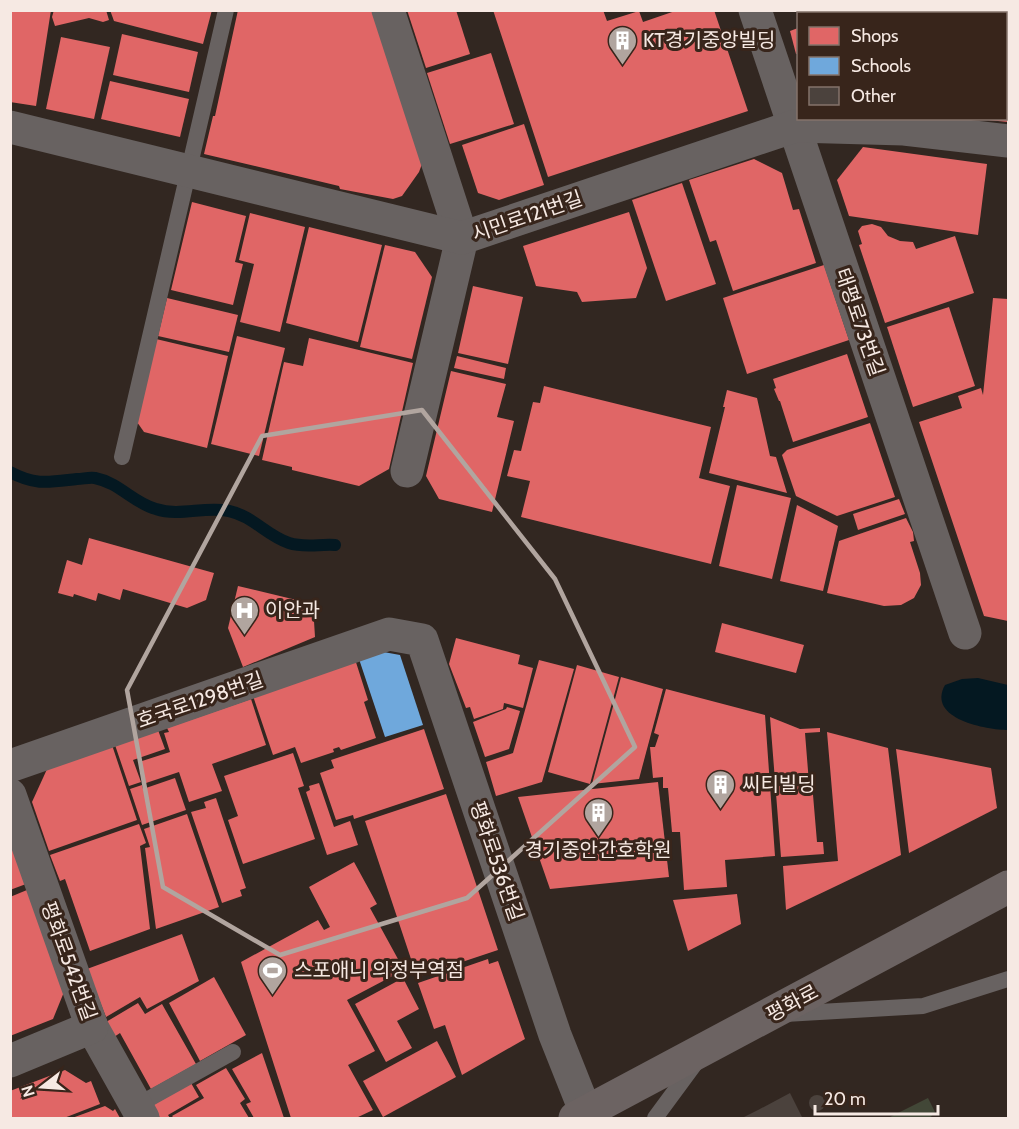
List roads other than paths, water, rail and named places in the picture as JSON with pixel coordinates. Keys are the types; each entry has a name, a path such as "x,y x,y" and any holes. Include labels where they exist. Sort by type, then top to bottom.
{"main road":[{"name":"평화로","path":"581,1116 1008,887"}],"street":[{"path":"388,10 462,238 406,471"},
{"name":"태평로73번길","path":"755,10 964,633"},
{"name":"시민로121번길","path":"10,127 462,238 795,126 905,124 1008,141"},
{"name":"호국로1298번길","path":"10,766 389,634"},
{"name":"평화로536번길","path":"389,634 422,640 581,1116"},
{"name":"평화로542번길","path":"10,795 92,1027 140,1112"},
{"path":"10,1061 92,1027"}],"lane":[{"path":"122,457 226,10"},
{"path":"769,1015 923,1006 1008,979"},
{"path":"655,1119 705,1049"},
{"path":"140,1112 233,1052"}],"water":[{"path":"978,678 1008,685 1008,730 974,725 951,714 944,706 941,697 945,685 962,679"}],"waterway":[{"path":"10,472 43,482 95,478 112,484 140,502 156,509 174,512 229,511 245,517 289,543 306,546 335,545"}],"place":[{"name":"KT경기중앙빌딩","path":"622,66"},
{"name":"이안과","path":"244,636"},
{"name":"씨티빌딩","path":"721,810"},
{"name":"경기중안간호학원","path":"598,838"},
{"name":"스포애니 의정부역점","path":"273,996"}]}
